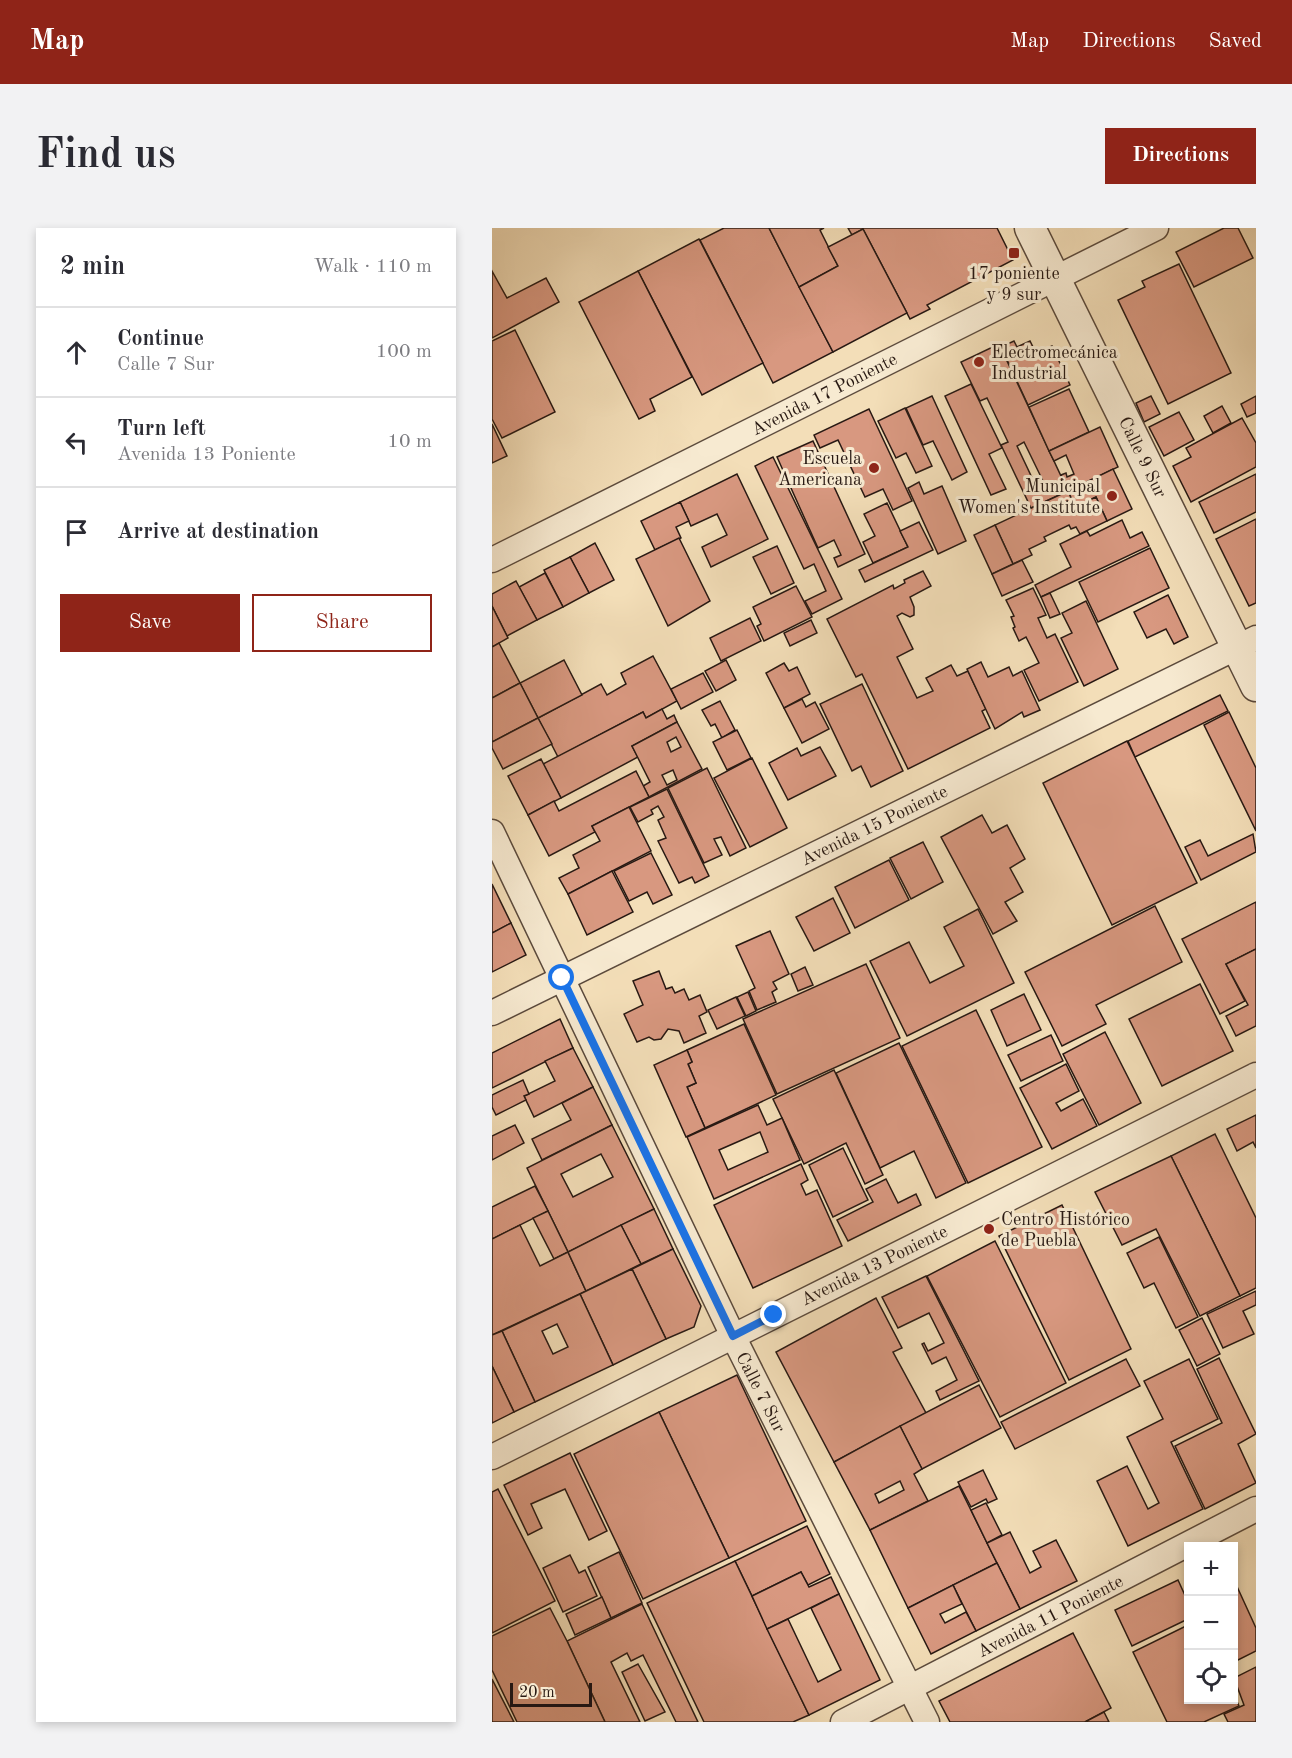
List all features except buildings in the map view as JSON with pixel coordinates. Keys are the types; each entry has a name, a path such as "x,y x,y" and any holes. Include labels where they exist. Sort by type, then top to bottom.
{"street":[{"name":"Calle 9 Sur","path":"1030,228 1054,278 1247,642 1256,686"},
{"name":"Avenida 17 Poniente","path":"492,560 1156,228"},
{"name":"Avenida 15 Poniente","path":"492,1013 1247,642"},
{"name":"Calle 7 Sur","path":"492,832 733,1336 927,1722"},
{"name":"Avenida 13 Poniente","path":"492,1456 1256,1075"},
{"name":"Avenida 11 Poniente","path":"843,1722 1256,1509"}],"place":[{"name":"17 poniente y 9 sur","path":"1014,253"},
{"name":"Electromecánica Industrial","path":"979,362"},
{"name":"Escuela Americana","path":"874,468"},
{"name":"Municipal Women's Institute","path":"1112,496"},
{"name":"Centro Histórico de Puebla","path":"989,1229"}],"route":[{"path":"562,978 733,1336 774,1315"}]}
